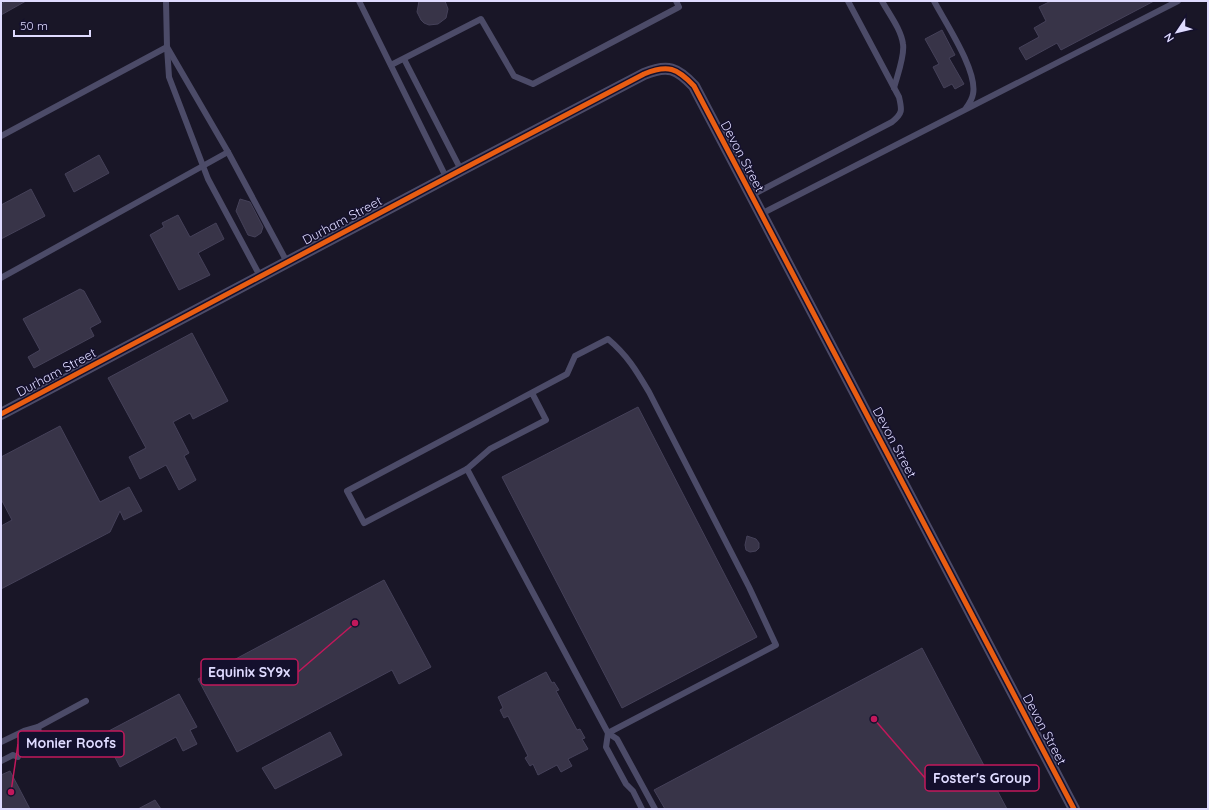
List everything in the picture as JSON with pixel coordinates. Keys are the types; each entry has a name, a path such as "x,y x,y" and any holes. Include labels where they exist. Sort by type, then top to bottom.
{"street":[{"name":"Durham Street","path":"1,414 260,276 657,68 671,69 684,76 694,86"},
{"name":"Devon Street","path":"694,86 1074,809"}],"lane":[{"path":"166,1 169,77 208,179 260,276"},
{"path":"359,1 446,178"},
{"path":"391,65 481,19 514,76 533,84 679,7 676,1"},
{"path":"752,195 892,122 899,116 902,108 899,97 848,1"},
{"path":"882,1 900,34 904,45 894,88"},
{"path":"934,1 968,65 973,81 974,94 971,102 964,111"},
{"path":"761,214 1178,1"},
{"path":"1,136 167,47"},
{"path":"167,47 228,152 287,262"},
{"path":"404,59 461,170"},
{"path":"1,278 228,152"},
{"path":"532,393 546,420 490,449 467,469 364,523 347,491 567,374 575,356 608,339 622,350 649,392 749,587 776,645 608,734"},
{"path":"467,469 608,734 617,739 655,809"},
{"path":"1,742 24,731 38,727 86,701"},
{"path":"38,727 41,744"},
{"path":"608,734 606,747 626,784 633,791 642,809"},
{"path":"1,760 13,754 18,757"}],"building":[{"path":"6,1 26,1 1,15 1,4"},
{"path":"419,1 445,1 448,9 446,18 438,24 429,25 424,23 417,12"},
{"path":"1051,1 1154,1 1061,50 1057,43 1026,60 1019,48 1039,37 1034,28 1046,21 1039,7"},
{"path":"942,30 955,55 949,58 964,84 955,89 952,84 944,88 933,67 939,64 925,39"},
{"path":"99,155 109,173 74,192 65,174"},
{"path":"31,189 45,216 1,239 1,205"},
{"path":"240,199 250,202 263,227 261,233 255,237 248,235 236,211"},
{"path":"178,215 190,237 216,223 224,239 198,253 210,275 179,290 150,235 164,227 162,223"},
{"path":"80,289 84,291 101,322 90,328 94,336 34,368 28,357 40,350 23,319"},
{"path":"192,333 228,401 193,419 190,413 173,422 189,453 184,456 196,480 179,490 166,465 140,479 129,457 146,448 108,378"},
{"path":"638,407 757,637 622,708 502,477"},
{"path":"60,426 100,502 129,487 142,511 124,520 120,511 110,532 1,589 1,526 12,520 1,499 1,457"},
{"path":"747,536 756,539 759,543 759,548 756,551 750,552 746,550 745,545"},
{"path":"384,580 431,667 399,684 392,670 237,752 198,679"},
{"path":"922,648 1007,809 665,809 654,790"},
{"path":"546,672 552,683 554,682 559,690 556,691 577,730 580,729 585,738 582,739 588,749 568,759 572,766 561,772 557,765 538,775 533,764 530,766 525,758 528,756 508,716 504,718 500,710 503,708 498,697"},
{"path":"179,694 197,727 190,730 197,744 183,751 176,737 120,767 103,734"},
{"path":"330,732 342,755 275,789 262,768"},
{"path":"10,771 30,809 1,809 1,775"},
{"path":"155,800 161,809 138,809"}],"cycle path":[{"path":"1,414 644,74 660,69 672,70 682,75 694,86 1074,809"}],"place":[{"name":"Equinix SY9x","path":"355,623"},
{"name":"Foster's Group","path":"874,719"},
{"name":"Monier Roofs","path":"11,792"}]}
